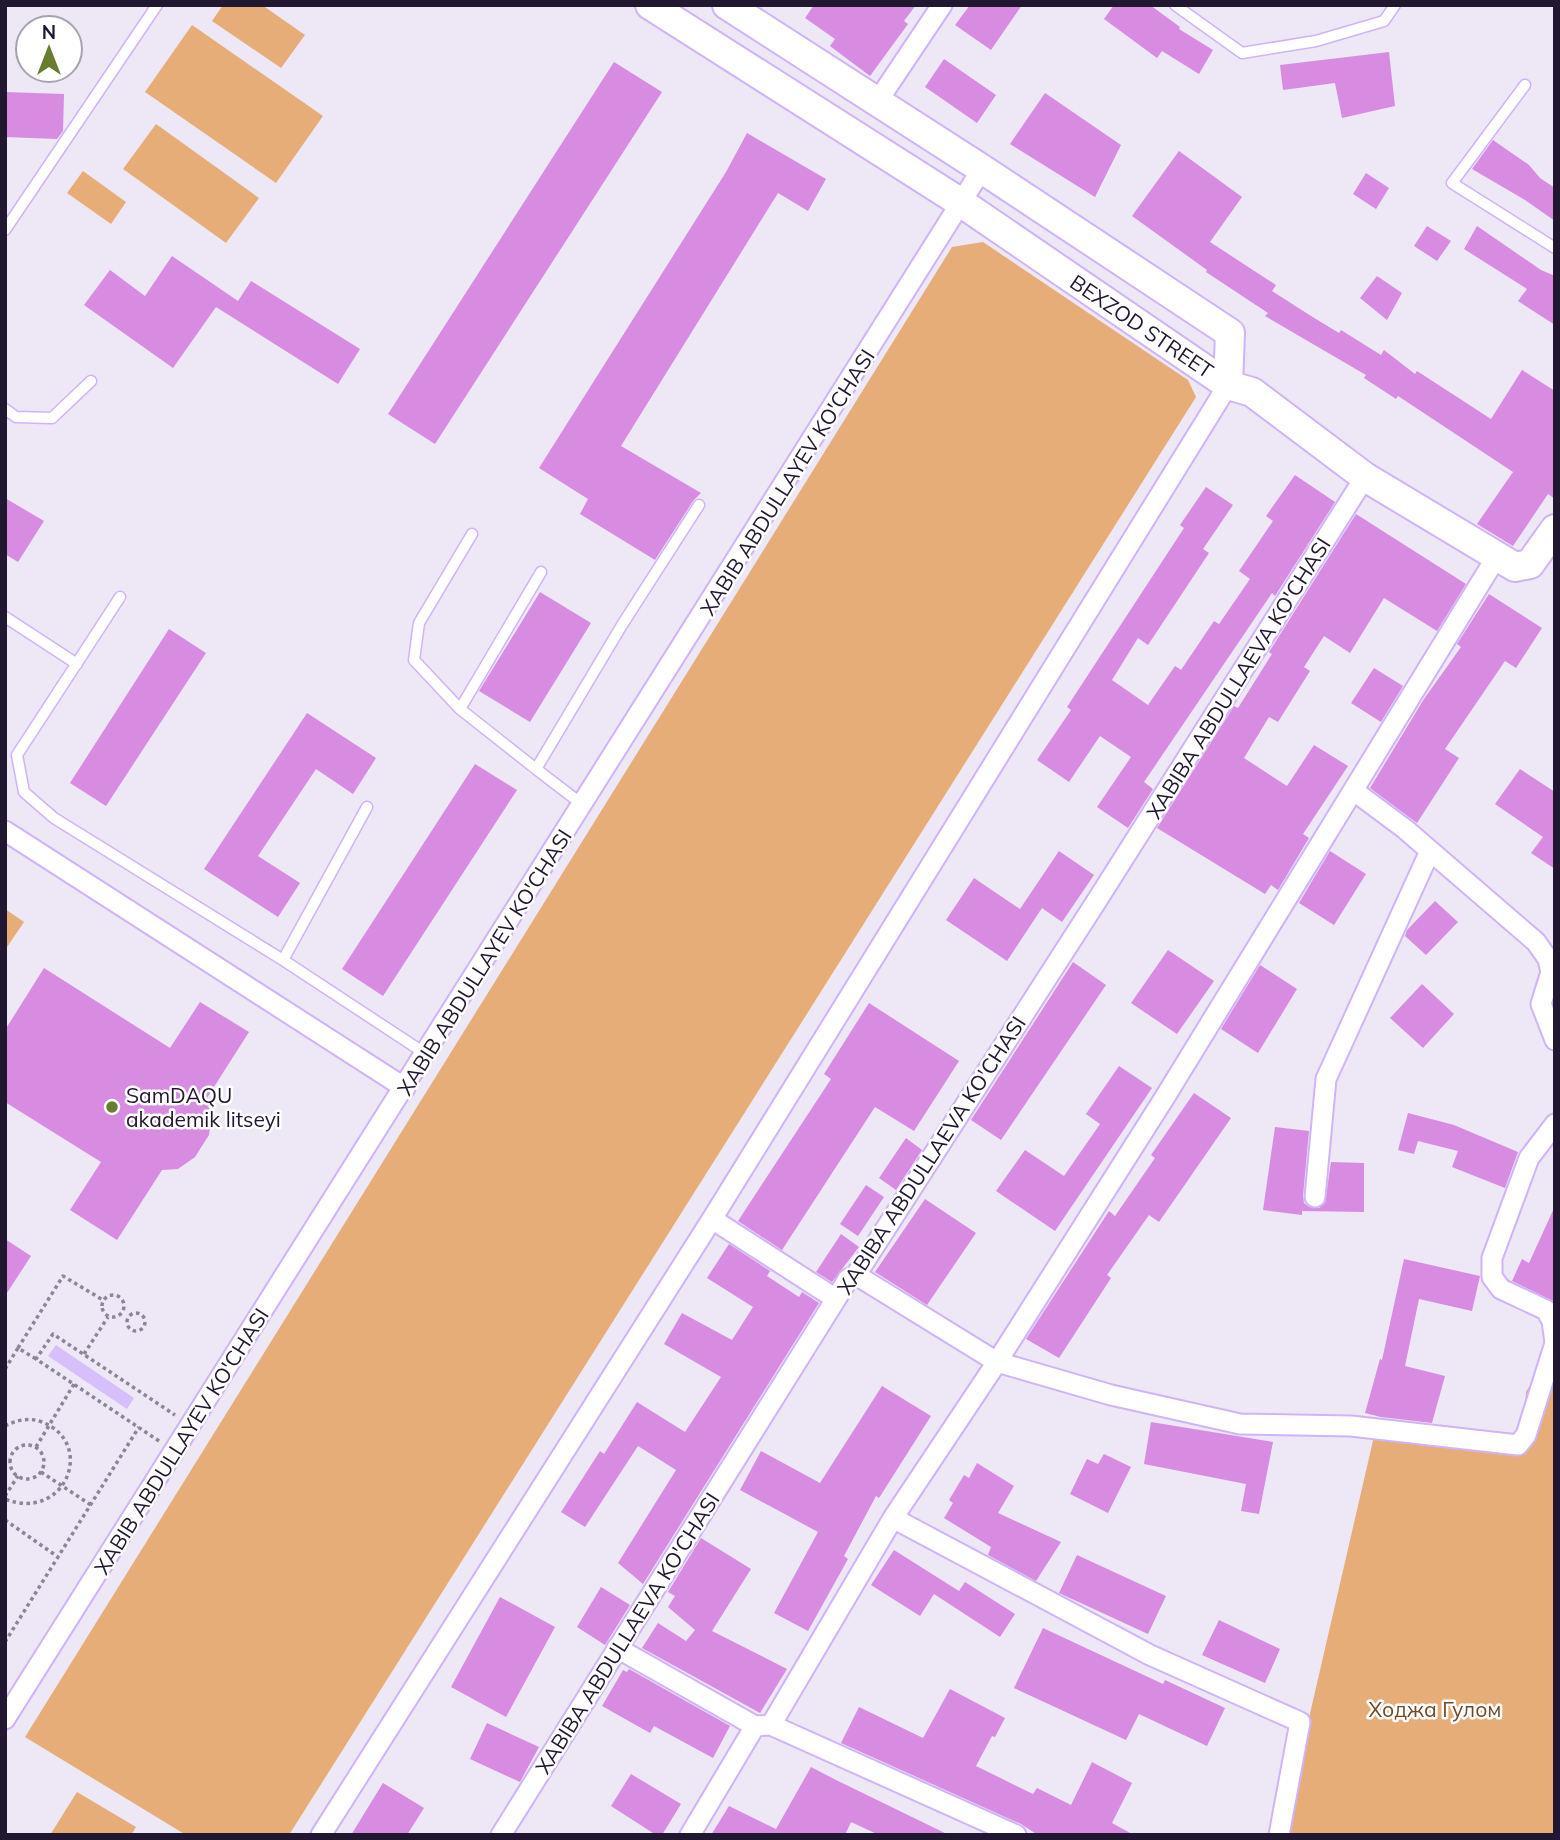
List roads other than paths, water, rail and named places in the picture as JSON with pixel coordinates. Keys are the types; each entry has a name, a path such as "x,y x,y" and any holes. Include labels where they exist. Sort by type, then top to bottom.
{"street":[{"name":"BEXZOD STREET","path":"650,5 963,204 1228,385"},
{"name":"BEXZOD STREET","path":"727,5 1230,333 1228,385"},
{"path":"877,102 942,5"},
{"name":"XABIB ABDULLAYEV KO'CHASI","path":"5,1720 963,204 982,169"},
{"path":"329,1832 1228,385 1252,392 1365,477 1515,567 1530,564 1555,528"},
{"name":"XABIBA ABDULLAEVA KO'CHASI","path":"500,1835 848,1279 856,1275 1365,477"},
{"path":"690,1835 763,1726 893,1518 997,1362 1165,1097 1497,556"},
{"path":"1354,790 1405,829 1536,942 1553,969 1541,1004 1555,1040"},
{"path":"5,831 405,1088"},
{"path":"1315,1197 1326,1079 1430,851"},
{"path":"856,1275 997,1362 1111,1395 1240,1424 1351,1426 1518,1446 1526,1435 1555,1343 1552,1321 1546,1310 1502,1290 1492,1277 1492,1258 1529,1158 1555,1124"},
{"path":"712,1219 836,1299"},
{"path":"893,1518 1150,1655 1300,1722 1279,1835"},
{"path":"617,1648 763,1726 1016,1835"}],"lane":[{"path":"5,230 157,5"},
{"path":"1175,5 1242,52 1315,41 1384,21 1395,5"},
{"path":"1525,85 1452,183 1555,248"},
{"path":"5,409 16,417 52,418 90,381"},
{"path":"536,769 622,625 699,505"},
{"path":"472,534 419,623 414,660 460,709 583,805"},
{"path":"460,709 541,572"},
{"path":"120,597 17,755 24,792 54,818 283,960 426,1054"},
{"path":"5,617 77,664"},
{"path":"283,960 367,807"}],"place":[{"name":"SamDAQU akademik litseyi","path":"112,1107"}],"park label":[{"name":"Ходжа Гулом","path":"1435,1709"}]}
